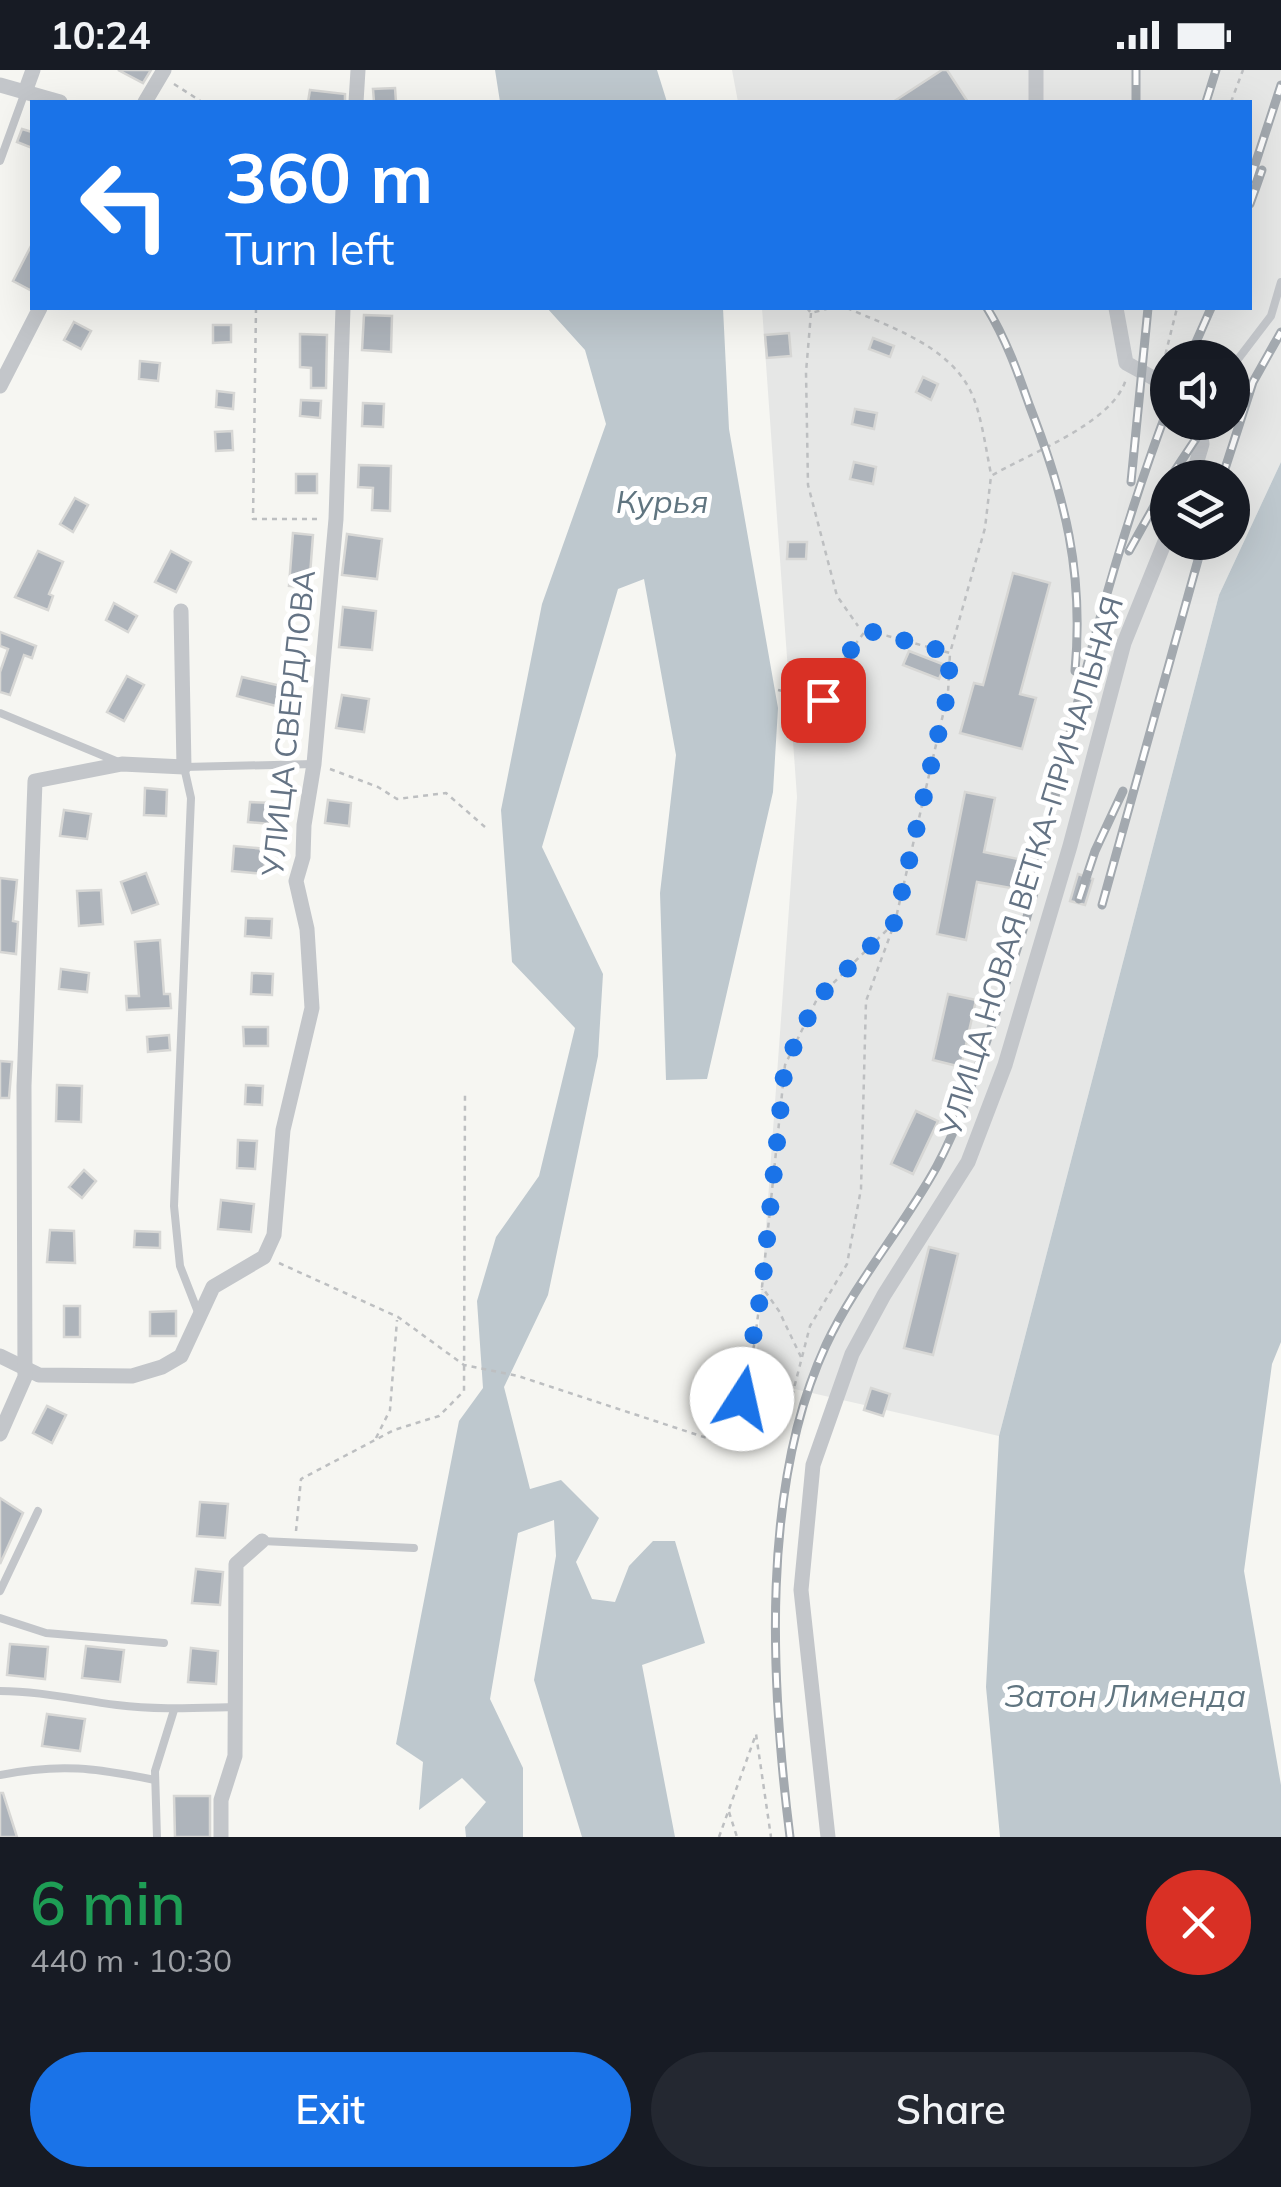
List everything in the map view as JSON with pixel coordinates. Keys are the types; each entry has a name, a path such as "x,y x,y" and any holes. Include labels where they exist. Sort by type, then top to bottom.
{"street":[{"path":"26,92 32,70"},
{"path":"356,100 358,70"},
{"path":"1036,70 1036,100"},
{"path":"145,100 162,73"},
{"path":"0,85 53,100"},
{"path":"0,386 39,310"},
{"name":"УЛИЦА СВЕРДЛОВА","path":"264,1256 274,1235 283,1130 312,1008 306,929 296,881 303,857 314,764 336,519 343,310"},
{"path":"1116,310 1126,362 1150,375"},
{"name":"УЛИЦА НОВАЯ ВЕТКА-ПРИЧАЛЬНАЯ","path":"828,1837 801,1590 812,1465 852,1354 974,1146 1005,1065 1070,846 1124,643 1158,560"},
{"path":"0,1434 25,1376 24,1086 35,780 122,764 184,767 181,611"},
{"path":"0,1356 39,1375 132,1376 162,1366 180,1356 213,1287 264,1256"},
{"path":"221,1837 222,1800 235,1756 236,1564 262,1541"}],"lane":[{"path":"0,161 26,92"},
{"path":"1250,343 1271,316 1281,282"},
{"path":"0,713 122,764"},
{"path":"199,1314 180,1266 174,1206 191,798 184,767 314,764"},
{"path":"0,1591 38,1511"},
{"path":"262,1541 414,1548"},
{"path":"0,1618 46,1633 164,1643"},
{"path":"0,1691 29,1691 118,1706 174,1710 235,1707"},
{"path":"157,1837 155,1771 174,1710"},
{"path":"0,1775 40,1767 94,1768 155,1780"}],"path":[{"path":"1232,100 1243,70"},
{"path":"162,73 199,100"},
{"path":"256,310 253,519 336,519"},
{"path":"809,310 808,485 837,596 858,626"},
{"path":"811,313 822,310"},
{"path":"264,1256 398,1317 464,1365 518,1376 719,1442 766,1443 792,1396 810,1326 847,1264 861,1189 866,1001 895,922 948,692 950,653 985,528 991,476 970,389 942,355 852,310"},
{"path":"1171,340 1177,310"},
{"path":"991,476 1104,411 1124,388 1126,362"},
{"path":"778,690 823,700 836,670 866,630 950,653"},
{"path":"314,764 397,799 446,793 485,826"},
{"path":"707,1438 720,1430 742,1399 762,1288 785,1065 817,999 895,922"},
{"path":"295,1543 302,1478 394,1430 439,1416 464,1391 466,1090"},
{"path":"762,1288 779,1311 802,1358"},
{"path":"376,1440 390,1410 398,1317"},
{"path":"719,1837 756,1734 771,1837"},
{"path":"729,1810 737,1837"}],"shaded area":[{"path":"732,70 1281,70 1281,462 1250,528 1250,460 1150,460 1150,560 1235,560 1219,595 999,1436 755,1380 797,797 762,310 1252,310 1252,100 738,100"}],"water":[{"path":"495,70 657,70 666,100 500,100"},
{"name":"Курья","path":"549,310 723,310 729,429 778,708 773,792 707,1079 666,1080 660,893 676,755 644,579 618,589 542,847 603,974 598,1056 548,1295 504,1387 530,1489 561,1480 599,1518 576,1562 592,1599 615,1602 629,1566 653,1541 675,1541 705,1643 642,1665 675,1837 582,1837 534,1680 556,1556 554,1520 518,1533 490,1699 523,1768 523,1837 466,1837 465,1827 486,1802 462,1778 419,1810 423,1762 396,1744 459,1421 483,1388 477,1301 496,1237 539,1176 575,1028 512,962 501,810 542,604 606,424 585,350"},
{"name":"Затон Лименда","path":"1281,462 1281,1342 1272,1364 1244,1571 1281,1785 1281,1837 1000,1837 986,1687 999,1436 1219,595 1235,560 1250,560 1250,528"}],"building":[{"path":"118,70 151,70 143,83"},
{"path":"947,70 967,100 896,100"},
{"path":"395,88 396,100 374,100 373,89"},
{"path":"310,90 345,94 345,100 308,100"},
{"path":"22,129 30,131 30,147 17,142"},
{"path":"30,248 30,290 13,281"},
{"path":"364,315 392,316 391,352 362,350"},
{"path":"74,322 91,331 81,349 64,340"},
{"path":"213,325 231,325 231,342 213,343"},
{"path":"789,333 791,356 767,358 765,335"},
{"path":"300,334 327,335 326,388 311,388 311,368 300,367"},
{"path":"873,338 894,346 890,357 869,349"},
{"path":"140,361 160,363 158,381 139,379"},
{"path":"923,377 938,384 931,400 916,392"},
{"path":"217,391 234,393 233,409 216,407"},
{"path":"301,400 321,401 320,418 300,416"},
{"path":"363,403 384,404 383,427 362,426"},
{"path":"855,409 877,413 874,429 852,424"},
{"path":"232,431 233,450 216,451 215,432"},
{"path":"854,462 876,467 873,484 850,479"},
{"path":"359,465 391,466 390,511 372,510 373,488 358,487"},
{"path":"296,474 317,474 317,493 296,493"},
{"path":"75,498 88,505 73,532 60,524"},
{"path":"293,533 313,535 309,588 289,586"},
{"path":"347,534 382,539 377,579 342,575"},
{"path":"788,542 807,542 806,559 787,559"},
{"path":"38,551 63,562 49,594 53,596 48,610 15,597"},
{"path":"171,551 191,562 176,592 155,582"},
{"path":"1013,573 1050,583 1020,694 1036,698 1022,749 960,733 974,683 983,685"},
{"path":"114,603 137,616 128,632 106,620"},
{"path":"343,607 376,611 372,650 339,647"},
{"path":"0,632 36,646 32,658 24,655 10,695 0,692 0,672 8,649 0,646"},
{"path":"909,651 945,665 939,679 903,665"},
{"path":"127,676 144,685 124,721 107,712"},
{"path":"242,677 281,686 276,706 237,696"},
{"path":"342,695 369,699 364,732 336,728"},
{"path":"145,788 167,790 166,816 144,815"},
{"path":"965,792 995,798 984,852 1028,861 1022,890 977,882 966,940 937,934"},
{"path":"328,800 351,803 349,826 325,823"},
{"path":"250,802 272,803 270,824 248,822"},
{"path":"64,810 91,814 87,839 60,836"},
{"path":"234,846 266,849 264,874 232,871"},
{"path":"146,873 158,904 132,913 121,882"},
{"path":"1078,874 1093,879 1085,905 1070,901"},
{"path":"0,878 17,880 13,921 18,922 16,954 0,952"},
{"path":"101,890 103,924 79,926 77,891"},
{"path":"246,918 272,919 271,938 245,936"},
{"path":"160,940 164,994 170,994 171,1008 127,1010 126,996 139,996 135,942"},
{"path":"61,969 89,973 87,992 59,989"},
{"path":"252,973 273,974 272,995 251,994"},
{"path":"948,994 976,1000 961,1067 933,1060"},
{"path":"243,1027 268,1027 268,1046 244,1046"},
{"path":"169,1035 170,1050 148,1052 147,1037"},
{"path":"0,1061 12,1062 9,1098 0,1098"},
{"path":"57,1085 82,1086 81,1122 56,1121"},
{"path":"246,1085 263,1086 262,1105 245,1104"},
{"path":"916,1111 938,1121 913,1174 891,1164"},
{"path":"238,1140 257,1141 255,1169 237,1168"},
{"path":"84,1170 96,1181 82,1198 69,1187"},
{"path":"221,1200 254,1204 251,1232 218,1229"},
{"path":"50,1230 74,1231 75,1263 47,1262"},
{"path":"135,1231 160,1232 160,1248 134,1247"},
{"path":"929,1247 958,1254 933,1355 904,1348"},
{"path":"64,1306 80,1306 80,1337 64,1337"},
{"path":"176,1311 176,1336 150,1336 150,1312"},
{"path":"871,1388 890,1394 883,1416 864,1410"},
{"path":"47,1406 66,1415 52,1443 33,1433"},
{"path":"0,1498 23,1513 0,1564"},
{"path":"200,1502 228,1504 225,1538 197,1536"},
{"path":"196,1569 223,1572 220,1605 192,1603"},
{"path":"10,1644 48,1647 45,1679 7,1675"},
{"path":"86,1646 124,1650 120,1682 82,1678"},
{"path":"191,1648 218,1651 216,1684 188,1682"},
{"path":"47,1714 85,1719 80,1751 42,1746"},
{"path":"3,1793 17,1837 0,1837"},
{"path":"174,1796 210,1796 210,1837 175,1837"}],"railway":[{"path":"1136,70 1136,100"},
{"path":"1207,100 1216,70"},
{"path":"1252,174 1281,85"},
{"path":"1252,198 1262,170"},
{"path":"988,310 1016,369 1062,504 1077,601 1075,671"},
{"path":"1131,482 1148,310"},
{"path":"1197,340 1210,310"},
{"path":"1228,460 1253,382 1281,332"},
{"path":"790,1837 778,1716 776,1587 790,1460 805,1401 838,1321 937,1166 971,1086 1033,896 1108,588 1156,440"},
{"path":"1182,460 1195,440"},
{"path":"1129,551 1150,513"},
{"path":"1102,905 1198,560"},
{"path":"1079,899 1095,851 1123,791"}],"route":[{"path":"742,1399 762,1288 785,1065 817,999 895,922 948,692 950,653 866,630 836,670 823,700"}]}
